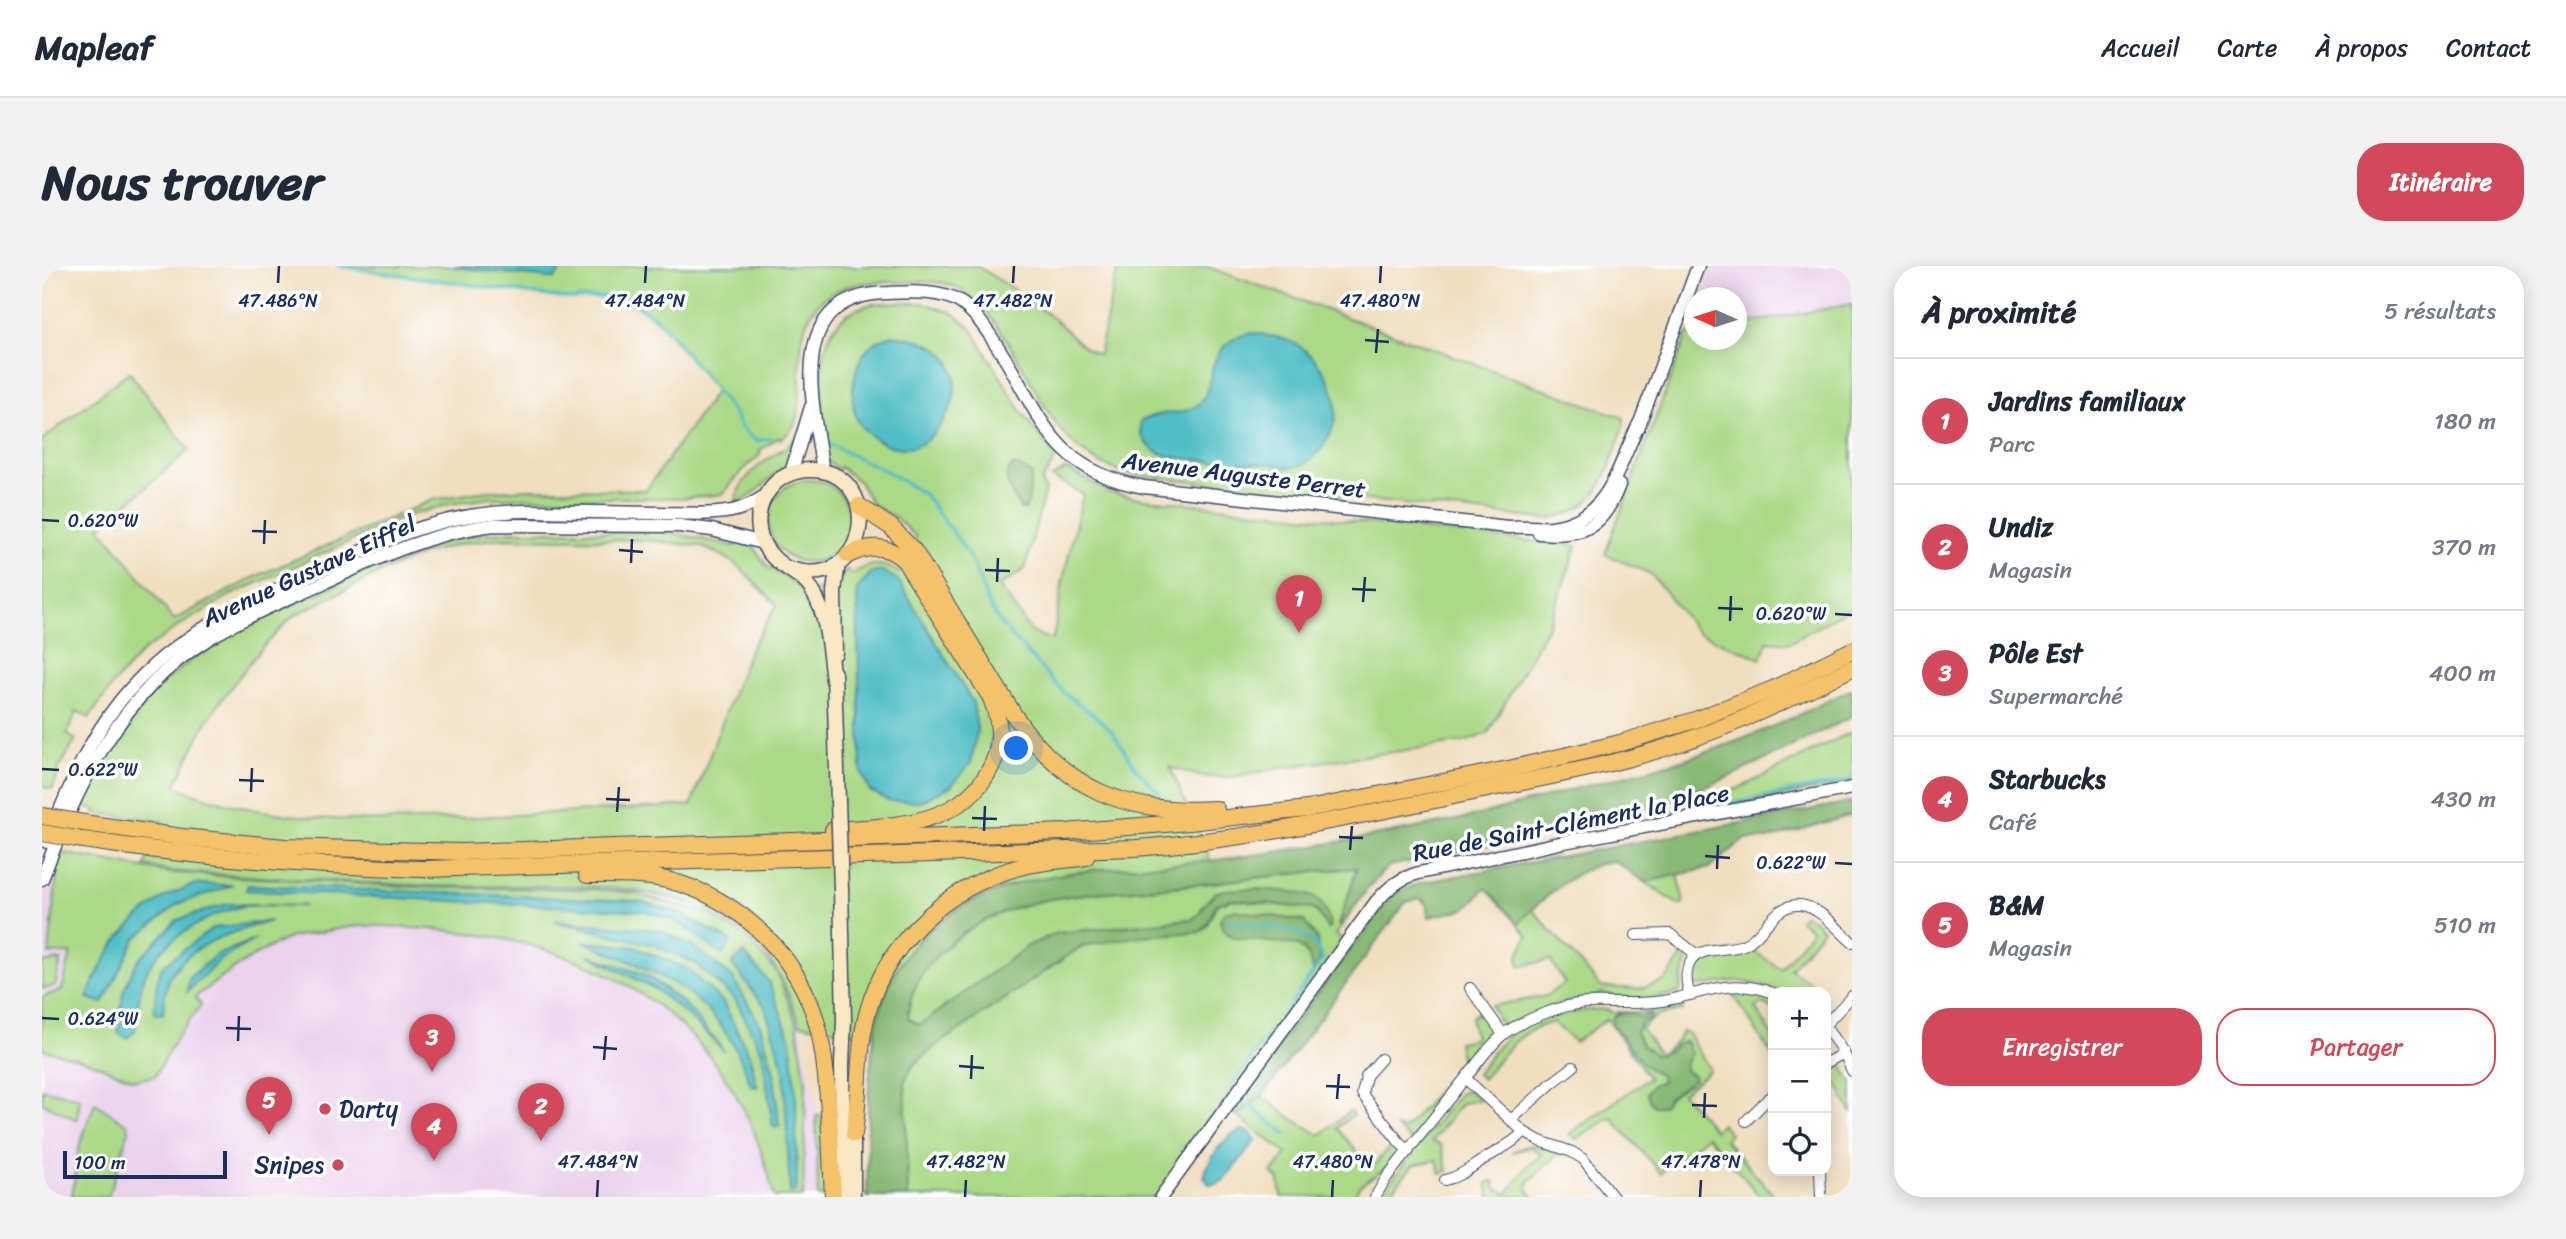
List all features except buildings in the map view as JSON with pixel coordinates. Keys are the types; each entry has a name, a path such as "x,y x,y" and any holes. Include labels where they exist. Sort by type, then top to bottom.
{"highway":[{"path":"859,506 891,527 909,545 961,625 1020,725 1042,751 1067,773 1088,787 1146,807 1194,811 1240,807 1270,814"},
{"path":"734,843 786,833 916,822 936,815 961,804 976,792 987,776 999,749 999,723 991,698 904,560 880,547 862,549 843,559"},
{"path":"42,816 231,843 348,850 461,852 1065,832 1270,814 1513,768 1620,743 1695,720 1773,690 1852,650"},
{"path":"42,833 182,854 287,864 356,867 487,868 1136,848 1186,844 1307,826 1628,759 1708,733 1787,701 1852,668"},
{"path":"855,1134 863,1034 869,1007 891,959 924,919 970,886 997,874 1030,865 1136,848"},
{"path":"487,868 525,874 628,876 665,880 720,901 765,935 790,966 805,993 817,1026 823,1060 834,1197"}],"main road":[{"path":"791,569 812,572 829,569 854,547 860,531 859,506 847,486 822,471 791,473 774,484 765,496 758,520 763,543 773,557 806,582 818,604 834,680"},
{"path":"843,559 834,580 834,680 844,1020 843,1197"},
{"path":"844,1020 855,1134 853,1197"}],"street":[{"path":"1640,422 1698,266"},
{"name":"Avenue Auguste Perret","path":"822,471 812,407 812,351 819,329 838,307 849,298 868,293 939,295 959,301 985,327 1056,442 1084,467 1117,482 1508,527 1551,527 1580,517 1597,505 1611,488 1640,422"},
{"name":"Avenue Auguste Perret","path":"791,473 812,407"},
{"name":"Avenue Auguste Perret","path":"1508,527 1555,535 1584,531 1597,521 1612,503 1640,422"},
{"name":"Avenue Gustave Eiffel","path":"42,856 85,755 119,702 167,653 229,613 389,539 439,521 475,514 527,511 730,511 746,507 765,496"},
{"name":"Avenue Gustave Eiffel","path":"42,879 88,772 131,706 182,657 237,623 398,548 469,528 507,524 679,526 712,530 763,543"},
{"name":"Rue de Saint-Clément la Place","path":"1161,1197 1376,902 1402,879 1564,842 1852,788"},
{"path":"1690,995 1685,977 1698,955 1745,945 1755,938 1779,911 1794,905 1806,906 1819,912 1852,942"},
{"path":"1636,935 1670,934 1698,955"},
{"path":"1375,1197 1387,1177 1486,1052 1503,1034 1514,1027 1582,1003 1652,1002 1736,985 1768,991"},
{"path":"1470,988 1503,1034"},
{"path":"1831,1020 1852,996"},
{"path":"1831,1034 1852,1071"},
{"path":"1831,1060 1844,1053"},
{"path":"1381,1059 1366,1076 1362,1094 1409,1151"},
{"path":"1511,1120 1573,1068"},
{"path":"1466,1079 1524,1132 1578,1155 1613,1197"},
{"path":"1746,1121 1768,1099"},
{"path":"1445,1180 1463,1174 1485,1158 1506,1148 1524,1132"},
{"path":"1820,1176 1821,1197"}],"shaded area":[{"path":"1713,266 1852,266 1852,304 1747,323 1747,287 1705,287"},
{"path":"42,848 169,871 436,886 590,887 633,890 672,898 712,913 747,934 780,971 800,1024 819,1119 826,1197 42,1197"}],"green space":[{"path":"338,266 977,266 1036,306 1081,344 1099,355 1118,266 1205,266 1624,418 1624,424 1607,473 1590,498 1563,515 1544,519 1134,475 1097,461 1066,436 1052,418 995,323 978,303 959,289 937,282 880,282 851,286 826,297 808,318 801,347 799,409 792,428 781,439 779,437 759,451 761,454 741,472 723,494 684,498 490,498 450,504 406,516 231,595 177,627 142,652 115,682 89,718 77,711 67,734 76,740 59,768 53,789 42,787 42,440 129,372 189,450 100,527 174,620 255,577 432,500 479,492 529,489 646,490 716,391 658,320 626,299 616,296 574,299"},
{"path":"879,303 923,303 953,313 971,328 1021,411 1056,458 1041,482 1045,489 1025,569 999,586 1032,633 1053,640 1063,580 1083,494 1052,477 1067,469 1109,492 1138,498 1577,546 1548,626 1488,733 1465,742 1285,767 1227,778 1199,776 1170,767 1211,861 1052,877 1004,888 960,906 922,936 893,978 874,1036 800,1024 773,964 757,944 747,934 715,913 678,900 638,891 596,887 433,886 169,871 145,866 162,821 95,813 96,810 79,806 121,731 155,690 187,663 236,631 404,553 463,536 513,531 668,532 735,546 736,542 753,546 768,567 805,594 840,582 846,569 851,574 869,566 881,565 899,573 916,537 896,518 872,504 859,482 825,459 822,367 826,345 835,327 850,312","holes":["950,362 955,382 954,399 935,432","502,538 644,540 700,546 738,566 777,605 749,651 691,805 431,820 343,820 257,810 215,800 175,786 204,726 222,699 260,650 293,616 425,553 465,543","898,581 973,703 977,730 951,786 921,801"]},
{"path":"1852,304 1852,607 1789,643 1767,641 1761,659 1697,632 1651,574 1605,554 1684,342 1684,350 1747,350 1747,323"},
{"path":"796,437 787,466 750,496 736,503 740,488 749,475"},
{"path":"1012,466 1018,466 1032,474 1025,509 1020,508 1007,481 1008,471"},
{"path":"809,480 825,483 838,492 847,505 850,521 847,537 838,550 825,559 809,562 793,559 780,550 771,537 768,521 771,505 780,492 793,483"},
{"path":"1852,689 1852,717 1703,788 1587,823 1388,866 1368,888 1343,924 1339,925 1357,868 1081,894 1017,907 987,919 959,937 928,966 912,994 908,1018 919,1025 1028,946 1057,933 1192,919 1213,895 1225,890 1266,890 1308,895 1321,904 1331,926 1328,929 1312,909 1231,899 1216,905 1200,932 1140,936 1082,946 937,1045 914,1064 905,1080 908,1197 867,1197 870,1070 881,1006 892,978 907,954 939,922 975,900 1015,885 1057,875 1261,854 1375,836 1475,816 1712,750 1778,724"},
{"path":"1852,732 1852,783 1640,823 1733,791"},
{"path":"1852,802 1852,815 1768,839 1745,839 1709,868 1645,882 1614,861 1587,869 1538,904 1518,924 1486,888 1465,909 1429,917 1426,904 1420,898 1406,902 1262,1096 1237,1116 1230,1111 1395,893 1420,883"},
{"path":"63,853 170,873 434,888 590,889 634,893 711,915 745,936 777,972 797,1024 806,1082 803,1197 774,1197 754,1133 726,1079 690,1034 646,997 596,969 540,948 480,935 415,928 356,926 289,938 252,957 195,997 201,1005 176,1038 155,1076 135,1080 85,1060 42,1049 42,997 62,990 71,953 49,954 58,863"},
{"path":"1357,868 1339,925 1343,925 1336,934 1352,947 1230,1111 1162,1197 908,1197 905,1080 914,1064 937,1045 1070,954 1116,938 1200,932 1207,925 1216,905 1231,899 1312,909 1328,928 1324,907 1243,889 1203,905 1198,916 1192,919 1057,933 1028,946 919,1025 908,1018 915,987 933,960 959,937 987,919 1017,907 1049,899"},
{"path":"1678,873 1684,905 1679,905 1645,882"},
{"path":"1532,909 1601,987 1638,989 1665,981 1684,953 1687,960 1679,993 1643,1000 1601,993 1591,998 1552,1006 1504,1025 1496,1018 1498,1017 1491,1006 1546,996 1565,983 1550,960 1520,966 1518,956 1528,936 1518,924"},
{"path":"1234,910 1304,921 1317,939 1320,960 1313,970 1307,953 1297,945 1230,935 1220,920 1225,912"},
{"path":"1804,914 1823,929 1790,969 1813,987 1768,988 1742,981 1692,985 1691,976 1696,976 1698,969 1694,967 1699,962 1711,956 1749,948 1781,969 1812,930 1800,920"},
{"path":"61,960 55,986 42,989 42,963"},
{"path":"1746,989 1768,996 1768,1006 1763,1004 1756,1008 1768,1028 1768,1049 1732,993"},
{"path":"1680,1006 1683,1010 1656,1016 1641,1028 1659,1054 1678,1041 1682,1031 1688,1033 1710,1070 1682,1093 1714,1130 1722,1124 1730,1134 1725,1140 1775,1197 1761,1197 1707,1136 1661,1173 1611,1117 1577,1139 1569,1134 1649,1078 1607,1019 1575,1042 1553,1022 1541,1026 1513,1044 1483,1079 1477,1074 1505,1039 1527,1024 1540,1019 1581,1011 1608,1009 1609,1012 1649,1012"},
{"path":"1481,1009 1495,1031 1493,1039 1411,1141 1397,1128 1405,1129 1461,1064 1458,1042 1475,1039 1471,1018"},
{"path":"1617,1014 1640,1017 1651,1014 1650,1019 1642,1022 1636,1032 1643,1046 1657,1056 1686,1041 1691,1053 1685,1070 1694,1079 1668,1098 1663,1106 1654,1106 1647,1093 1652,1085 1662,1081 1661,1076 1644,1065 1613,1025 1612,1018"},
{"path":"1842,1066 1852,1082 1852,1114 1831,1073"},
{"path":"42,1089 80,1098 77,1120 42,1103"},
{"path":"1467,1090 1481,1100 1462,1103 1432,1141 1441,1145 1448,1171 1441,1174 1437,1160 1413,1165 1392,1190 1403,1197 1382,1197 1390,1182 1459,1094"},
{"path":"1262,1096 1320,1135 1350,1111 1353,1115 1337,1128 1366,1163 1375,1164 1392,1145 1400,1154 1397,1160 1359,1186 1354,1197 1281,1197 1279,1180 1272,1173 1287,1154 1237,1116"},
{"path":"95,1103 128,1125 129,1130 108,1197 72,1197 79,1147"},
{"path":"816,1116 822,1116 828,1197 818,1197"},
{"path":"1529,1145 1560,1153 1528,1182 1527,1189 1533,1197 1490,1197 1487,1183 1494,1181 1496,1188 1507,1194 1528,1166 1541,1155 1532,1147 1512,1152"}],"water":[{"path":"447,266 563,266 555,279"},
{"path":"1255,333 1282,338 1298,345 1319,364 1329,381 1335,400 1335,418 1329,436 1318,453 1303,464 1288,468 1272,464 1181,458 1158,452 1149,446 1142,435 1141,421 1196,406 1206,394 1216,357 1231,340"},
{"path":"893,335 920,341 935,348 944,355 954,374 954,396 945,418 925,441 909,448 890,446 879,441 863,429 854,411 854,381 864,354 874,343"},
{"path":"883,571 898,580 973,703 977,730 971,763 951,786 921,801 890,801 870,791 861,771 857,589 871,573"},
{"path":"195,884 233,885 178,904 135,939 103,1003 87,998 106,957 132,923 160,900"},
{"path":"248,885 640,901 679,913 731,941 723,955 676,921 645,911 246,890"},
{"path":"227,904 305,906 246,906 220,913 193,926 169,944 147,971 139,996 135,1031 127,1038 118,1033 123,992 137,961 177,920"},
{"path":"271,921 215,940 190,954 168,980 163,1014 154,1013 157,982 162,966 213,928"},
{"path":"554,921 660,930 696,948 733,978 760,1024 774,1073 779,1127 773,1126 762,1052 735,999 695,963 651,944"},
{"path":"256,939 220,960 187,992 189,978 216,955"},
{"path":"582,941 635,947 686,968 723,1002 750,1056 757,1087 751,1086 723,1029 706,1008 664,978"},
{"path":"744,953 769,982 791,1040 796,1097 797,1192 790,1193 784,1070 765,1007 732,964"},
{"path":"589,955 648,976 686,1005 724,1051 686,1014 655,989"},
{"path":"1242,1130 1251,1133 1256,1140 1224,1180 1209,1184 1204,1177 1213,1156 1229,1137"}],"waterway":[{"path":"338,266 574,299 617,296 658,320 751,437 757,441 770,438"},
{"path":"826,443 884,470 924,494 973,563 988,603 1000,623 1064,693 1098,718 1113,733 1138,771 1160,793"},
{"path":"1656,818 1852,780"},
{"path":"1227,922 1293,930 1313,941 1323,959 1229,1089"},
{"path":"1243,1101 1286,1134"}],"place":[{"name":"Jardins familiaux","path":"1299,633"},
{"name":"Pôle Est","path":"432,1072"},
{"name":"Darty","path":"325,1109"},
{"name":"B&M","path":"269,1135"},
{"name":"Undiz","path":"541,1141"},
{"name":"Starbucks","path":"434,1161"},
{"name":"Snipes","path":"338,1165"}]}
